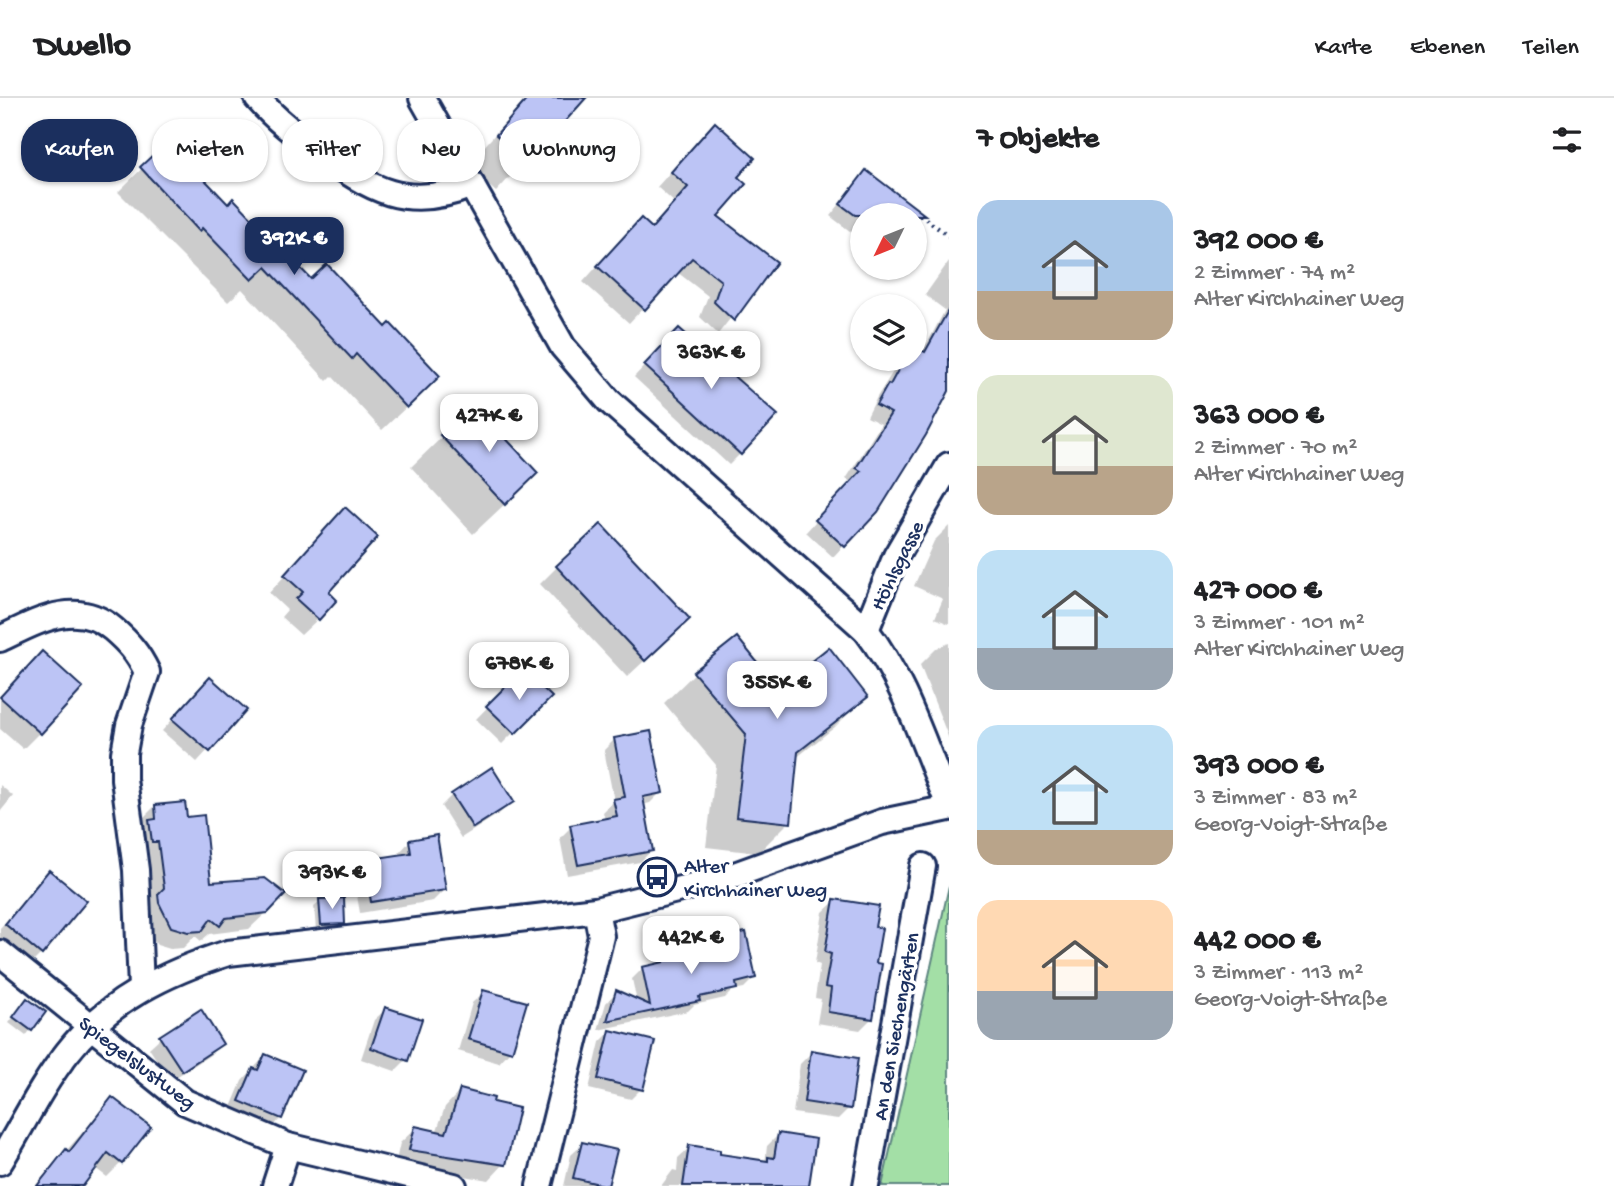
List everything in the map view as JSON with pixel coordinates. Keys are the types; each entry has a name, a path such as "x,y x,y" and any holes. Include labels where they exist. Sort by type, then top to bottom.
{"street":[{"path":"257,98 298,137 362,183 394,195 435,197 472,185"},
{"path":"0,1162 66,1054 90,1027 141,988 228,953 596,910 729,877 881,822 949,806 897,677 866,630 609,401 562,347 422,98"},
{"name":"Höhlsgasse","path":"866,630 896,556 949,465"},
{"path":"0,639 37,621 71,611 87,614 102,621 124,639 138,653 146,672 124,753 124,779 136,870 141,988"},
{"name":"An den Siechengärten","path":"866,1186 923,866"},
{"path":"539,1186 601,936 596,910"},
{"name":"Spiegelslustweg","path":"0,953 185,1102 288,1146 454,1186"},
{"path":"275,1186 288,1146"}],"path":[{"path":"928,221 949,236"}],"green space":[{"path":"949,886 949,1186 882,1186"}],"building":[{"path":"528,98 586,98 567,119 510,119"},
{"path":"715,122 755,158 738,177 746,184 718,216 777,262 734,321 714,302 721,281 692,258 645,310 597,266 641,218 652,228 688,187 671,172"},
{"path":"152,156 152,180 140,167"},
{"path":"866,170 909,203 850,203 850,211 840,204"},
{"path":"154,182 207,182 228,204 233,198 311,279 327,264 386,327 390,323 440,376 407,408 356,354 352,359 266,267 252,280 202,228 199,231"},
{"path":"949,309 949,391 926,435 878,512 845,547 815,520 861,471 856,468 891,413 876,405 888,384 890,385 898,371 927,371 927,348"},
{"path":"679,328 778,415 741,455 644,365"},
{"path":"474,404 538,473 505,505 440,435"},
{"path":"345,507 378,537 329,592 337,600 319,620 296,599 303,592 284,575"},
{"path":"601,524 690,619 645,661 556,566"},
{"path":"737,637 778,688 829,647 868,697 798,752 791,823 736,817 746,734 693,672"},
{"path":"42,651 83,688 41,734 0,697"},
{"path":"523,669 552,697 515,734 486,706"},
{"path":"210,677 247,710 210,752 172,719"},
{"path":"651,731 663,793 643,797 653,851 578,865 570,825 617,816 613,799 625,797 614,738"},
{"path":"492,767 514,802 473,828 451,794"},
{"path":"185,802 187,817 204,815 211,882 265,878 286,894 268,913 226,918 220,926 211,919 202,931 188,932 171,927 159,903 158,894 164,888 158,842 152,842 149,820 156,819 155,805"},
{"path":"437,835 446,890 371,902 364,860 411,853 409,840"},
{"path":"49,870 87,901 42,955 5,924"},
{"path":"344,898 345,924 321,925 319,899"},
{"path":"834,899 879,906 875,927 882,928 876,963 882,964 873,1019 828,1012 831,988 825,987 831,954 825,952"},
{"path":"746,932 756,978 736,983 737,989 699,997 700,1001 607,1021 616,990 650,1005 642,967 664,962 663,956 697,949 696,942"},
{"path":"483,990 527,1002 512,1052 468,1039"},
{"path":"27,998 46,1012 32,1031 13,1017"},
{"path":"385,1007 422,1019 408,1061 371,1048"},
{"path":"201,1009 223,1044 182,1071 159,1036"},
{"path":"610,1030 655,1041 643,1090 598,1079"},
{"path":"811,1050 858,1058 851,1109 804,1102"},
{"path":"265,1054 303,1070 282,1119 239,1101 253,1068 258,1070"},
{"path":"460,1089 494,1098 493,1102 519,1108 506,1165 409,1150 415,1126 446,1133"},
{"path":"112,1097 151,1127 122,1164 108,1153 83,1186 37,1186 66,1149 69,1152"},
{"path":"778,1133 816,1139 809,1186 683,1186 689,1145 720,1150 720,1154 768,1161 768,1157 774,1158"},
{"path":"582,1142 617,1150 608,1186 573,1178"}],"place":[{"name":"Alter Kirchhainer Weg","path":"657,877"}]}
